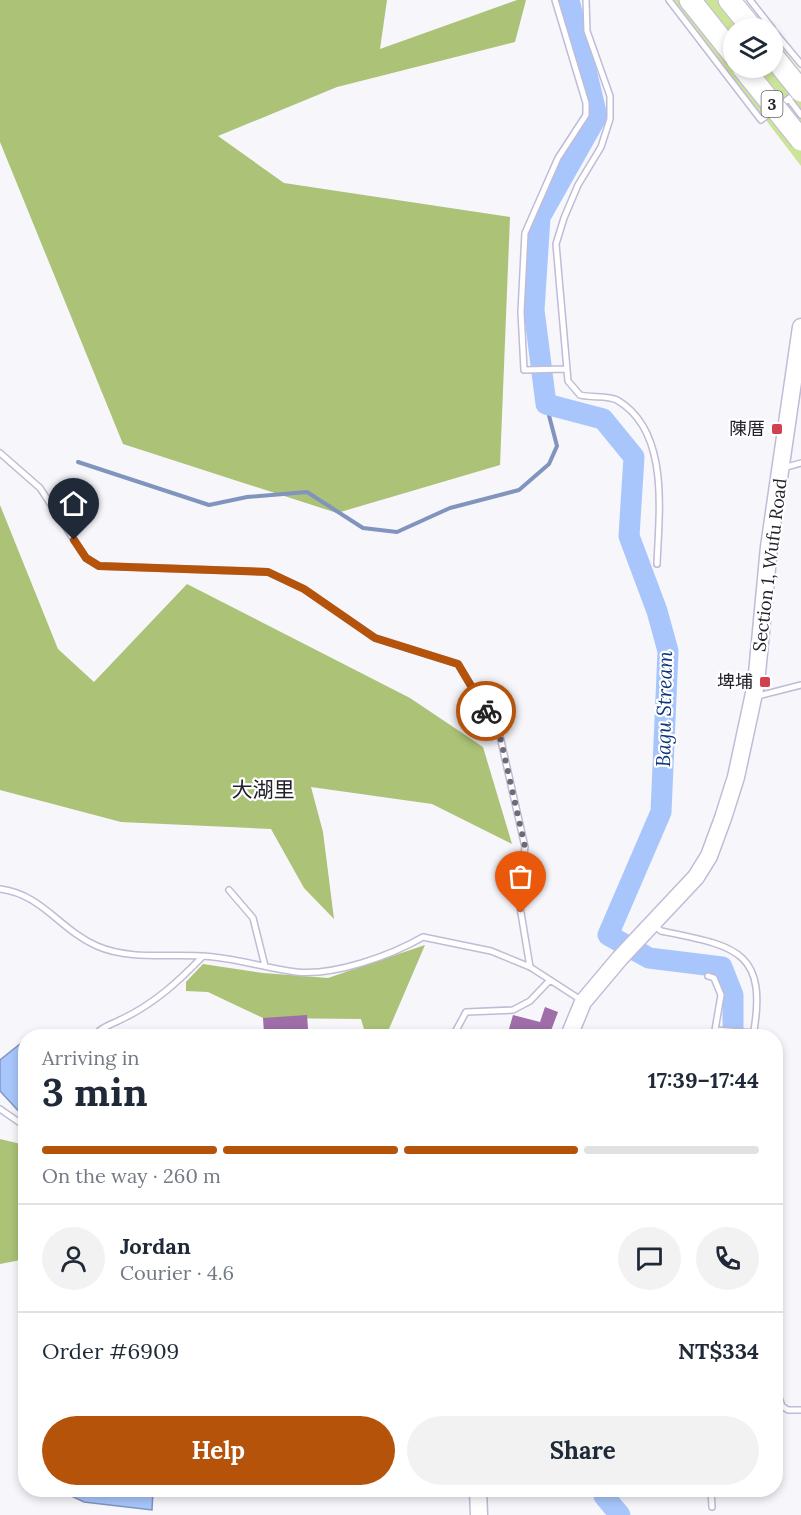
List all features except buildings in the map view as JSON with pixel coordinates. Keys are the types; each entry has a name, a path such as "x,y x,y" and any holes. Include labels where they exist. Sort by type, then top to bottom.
{"highway":[{"path":"690,0 723,41"},
{"path":"729,0 744,18"},
{"name":"3","path":"783,72 797,93"},
{"name":"3","path":"752,78 801,140"}],"main road":[{"name":"Section 1, Wufu Road","path":"572,1029 583,1002 620,958 696,877 709,856 736,777 753,697 769,547 799,356 801,327"},
{"path":"478,1497 479,1515"}],"lane":[{"path":"555,0 586,103 586,115 548,178 525,233 521,312 524,370 566,369"},
{"path":"586,0 587,31 610,96 610,119 600,147 578,185 556,244 568,381 580,395 615,399 643,425 654,449 659,505 657,564"},
{"path":"669,0 761,120 797,93 801,115"},
{"path":"750,0 764,18"},
{"path":"783,42 801,64"},
{"path":"0,453 40,488 86,558 99,566 268,572 304,589 375,638 458,664 499,732 525,847 518,895 530,967"},
{"path":"782,469 801,463"},
{"path":"753,697 801,685"},
{"path":"0,889 28,896 71,933 98,947 130,954 203,956 297,972 319,973 404,948 423,937 491,951 530,967 583,1002"},
{"path":"230,890 253,918 266,966"},
{"path":"653,925 661,931 718,942 735,951 746,962 754,974 758,990 754,1029"},
{"path":"103,1029 149,1004 184,977 203,956"},
{"path":"708,976 714,978 721,995 716,1029"},
{"path":"457,1029 466,1012 513,1010 530,1001 550,980"},
{"path":"0,1108 18,1121"},
{"path":"783,1407 788,1410 801,1410"},
{"path":"711,1497 712,1507"}],"green space":[{"path":"0,0 387,0 380,49 517,0 526,0 515,42 337,87 218,136 284,183 510,217 500,465 337,513 123,444 0,142"},
{"path":"674,0 744,0 758,18 723,18 723,64"},
{"path":"783,49 801,72 801,166 734,78 783,78"},
{"path":"0,505 58,649 94,682 187,584 410,698 483,747 512,844 432,804 311,787 323,832 334,919 304,888 271,829 121,822 0,790"},
{"path":"425,945 389,1029 364,1029 361,1019 263,1018 208,992 186,991 186,982 203,964 263,973 328,978"},
{"path":"0,1139 18,1143 18,1261 0,1264"}],"water":[{"path":"18,1046 18,1110 0,1091 0,1060"},
{"path":"74,1497 153,1497 152,1510 84,1502"}],"waterway":[{"name":"Bagu Stream","path":"569,0 597,116 540,217 534,310 546,404 603,419 634,457 629,536 657,611 668,651 661,812 608,935 649,958 722,967 733,995 733,1029"},
{"path":"78,462 209,505 247,497 307,492 363,528 397,532 450,508 519,490 549,464 557,446 546,404"},
{"name":"Bagu Stream","path":"605,1497 620,1515"}],"way so far":[{"path":"486,711 499,732 525,847 518,895 521,913"}],"place":[{"name":"陳厝","path":"777,429"},
{"name":"埤埔","path":"765,682"}],"district":[{"name":"大湖里","path":"263,790"}],"route":[{"path":"74,540 86,558 99,566 210,568 268,572 304,589 375,638 458,664 486,711"}]}
